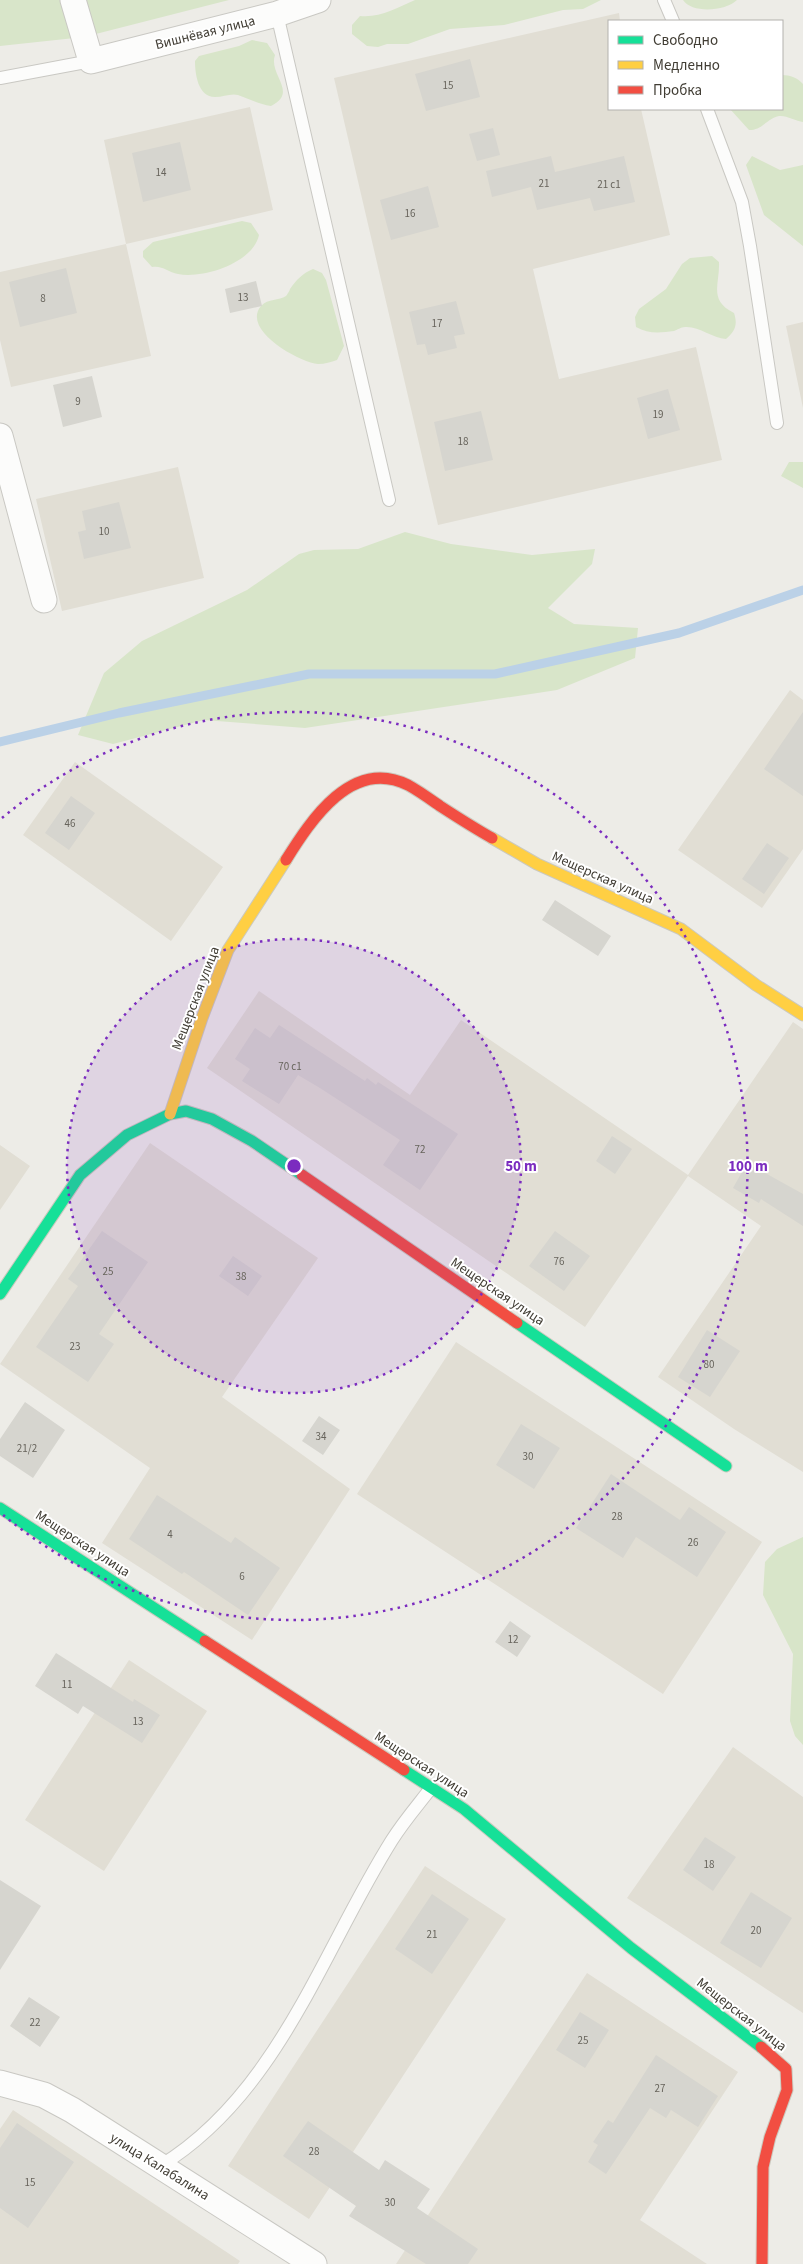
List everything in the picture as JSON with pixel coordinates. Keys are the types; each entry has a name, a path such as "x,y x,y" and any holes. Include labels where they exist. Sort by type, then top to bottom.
{"street":[{"path":"73,0 91,60"},
{"name":"Вишнёвая улица","path":"91,60 277,14 318,0"},
{"path":"0,436 44,600"},
{"name":"Мещерская улица","path":"726,1466 252,1141 212,1118 186,1111 170,1114 202,1018 228,950 303,833 334,798 348,787 371,778 392,779 408,785 463,821 537,864 681,929 756,985 803,1015"},
{"path":"0,1294 80,1175 128,1135 170,1114"},
{"name":"Мещерская улица","path":"0,1508 464,1809 631,1948 778,2060 786,2069 787,2090 770,2137 763,2168 762,2264"},
{"name":"улица Калабалина","path":"0,2084 51,2099 72,2110 314,2264"}],"lane":[{"path":"664,0 673,20"},
{"path":"277,14 389,500"},
{"path":"0,78 91,60"},
{"path":"707,110 742,202 777,423"},
{"path":"160,2166 179,2154 201,2136 228,2109 263,2066 300,2006 392,1841 431,1788"}],"shaded area":[{"path":"619,13 620,20 608,20 608,110 641,110 670,235 533,269 559,379 696,347 722,460 438,525 334,78"},
{"path":"250,107 273,210 126,244 104,140"},
{"path":"126,244 151,356 11,387 0,340 0,272"},
{"path":"803,322 803,408 786,326"},
{"path":"178,467 204,578 62,611 36,499"},
{"path":"790,690 803,700 803,849 762,908 678,850"},
{"path":"75,762 223,867 171,941 23,835"},
{"path":"259,991 410,1095 461,1020 688,1175 793,1022 803,1029 803,1472 734,1429 658,1377 761,1226 688,1176 585,1327 207,1068"},
{"path":"150,1143 318,1258 222,1397 350,1489 252,1640 102,1543 150,1468 0,1364"},
{"path":"0,1145 30,1166 0,1210"},
{"path":"456,1342 762,1542 663,1694 357,1494"},
{"path":"129,1660 207,1711 104,1871 25,1820"},
{"path":"733,1747 803,1797 803,2013 627,1898"},
{"path":"425,1866 506,1919 309,2219 228,2166"},
{"path":"587,1973 738,2072 640,2220 707,2264 396,2264"},
{"path":"13,2110 240,2261 238,2264 0,2264 0,2129"}],"green space":[{"path":"0,0 229,0 84,37 0,46"},
{"path":"415,0 601,0 583,9 563,10 504,25 450,29 408,44 387,44 378,47 367,46 352,34 352,25 360,16 381,14"},
{"path":"683,0 737,0 732,4 717,9 701,9 687,4"},
{"path":"252,40 267,43 275,55 275,69 283,89 279,101 271,106 233,94 215,97 205,93 201,89 196,72 195,61 199,56 239,46"},
{"path":"783,75 794,77 803,84 803,122 779,116 754,130 749,130 731,110 783,110"},
{"path":"752,156 780,170 803,165 803,246 764,215 746,165"},
{"path":"242,221 251,223 259,235 255,245 247,254 226,267 200,274 178,274 159,267 152,267 143,257 143,251 153,242"},
{"path":"712,256 719,262 718,297 726,308 734,313 736,321 735,328 726,339 690,327 674,331 650,332 636,327 635,317 639,309 666,289 682,264 690,258"},
{"path":"313,269 322,273 326,280 344,346 337,360 321,364 309,362 298,357 275,343 259,325 257,315 264,303 286,296 297,280"},
{"path":"789,462 803,462 803,488 781,476"},
{"path":"405,532 451,544 532,555 595,549 592,564 548,608 574,624 638,628 635,658 557,690 305,728 204,720 113,744 78,735 104,673 142,641 247,590 299,554 314,550 358,549"},
{"path":"803,1537 803,1745 795,1736 790,1721 793,1654 763,1595 765,1562 777,1549"}],"building":[{"path":"470,59 480,97 426,111 415,74"},
{"path":"493,128 500,155 477,161 469,134"},
{"path":"180,142 191,190 143,202 132,153"},
{"path":"551,156 555,172 624,156 635,202 594,211 590,198 537,210 531,187 492,197 486,171"},
{"path":"428,186 439,227 391,240 380,200"},
{"path":"66,268 77,313 20,327 9,282"},
{"path":"256,281 262,306 230,313 225,289"},
{"path":"456,301 465,334 454,336 457,348 428,355 425,344 417,345 409,312"},
{"path":"92,376 102,417 63,427 53,385"},
{"path":"668,389 680,430 648,439 637,398"},
{"path":"481,411 493,460 445,471 434,422"},
{"path":"119,502 131,548 84,559 78,532 86,530 82,511"},
{"path":"803,712 803,796 764,769"},
{"path":"71,796 95,813 69,850 45,833"},
{"path":"767,843 789,858 764,894 742,879"},
{"path":"555,900 611,936 598,956 542,920"},
{"path":"279,1025 365,1081 367,1078 376,1085 378,1082 458,1134 420,1190 383,1165 400,1140 320,1088 298,1075 279,1104 242,1081 250,1069 235,1059 255,1028 270,1038"},
{"path":"612,1136 632,1149 615,1174 596,1161"},
{"path":"747,1163 803,1194 803,1226 761,1199 759,1203 733,1188"},
{"path":"102,1231 148,1262 99,1334 114,1344 88,1382 36,1347 78,1286 68,1279"},
{"path":"555,1231 590,1256 564,1291 529,1266"},
{"path":"233,1256 262,1276 248,1296 219,1276"},
{"path":"707,1330 740,1351 710,1397 678,1377"},
{"path":"25,1402 65,1430 33,1478 0,1456 0,1439"},
{"path":"319,1416 340,1430 323,1455 302,1441"},
{"path":"521,1424 560,1448 534,1489 496,1465"},
{"path":"611,1474 680,1520 689,1507 726,1532 697,1577 636,1537 623,1558 576,1528"},
{"path":"157,1495 231,1543 235,1537 280,1568 248,1615 184,1572 182,1574 129,1539"},
{"path":"510,1621 531,1636 517,1657 495,1642"},
{"path":"56,1653 133,1702 134,1699 160,1715 142,1743 83,1706 78,1714 35,1686"},
{"path":"705,1837 736,1857 713,1891 683,1870"},
{"path":"0,1880 41,1906 0,1970"},
{"path":"751,1892 792,1918 761,1968 720,1943"},
{"path":"432,1894 469,1919 432,1974 395,1949"},
{"path":"29,1997 60,2017 40,2047 10,2026"},
{"path":"580,2012 609,2030 585,2068 556,2050"},
{"path":"656,2055 718,2096 698,2127 671,2110 666,2118 650,2108 606,2174 588,2162 598,2145 593,2142 608,2120 613,2123"},
{"path":"308,2121 379,2170 385,2160 430,2189 417,2208 478,2249 468,2264 426,2264 349,2216 356,2206 283,2156"},
{"path":"17,2123 74,2162 28,2228 0,2208 0,2148"}],"waterway":[{"path":"0,742 119,713 309,674 495,674 679,633 803,590"}],"traffic: fast":[{"path":"0,1294 80,1175 127,1135 170,1114 186,1111 212,1119 252,1141 302,1175"},
{"path":"517,1323 726,1466"},
{"path":"0,1508 205,1641"},
{"path":"404,1770 464,1809 631,1948 761,2047"}],"traffic: slow":[{"path":"492,838 537,864 681,929 756,985 803,1015"},
{"path":"170,1114 202,1018 228,950 286,860"}],"traffic: jam":[{"path":"286,860 308,827 335,797 351,786 369,779 388,779 408,785 492,838"},
{"path":"302,1175 517,1323"},
{"path":"205,1641 404,1770"},
{"path":"761,2047 786,2069 787,2090 770,2137 763,2167 762,2264"}]}
